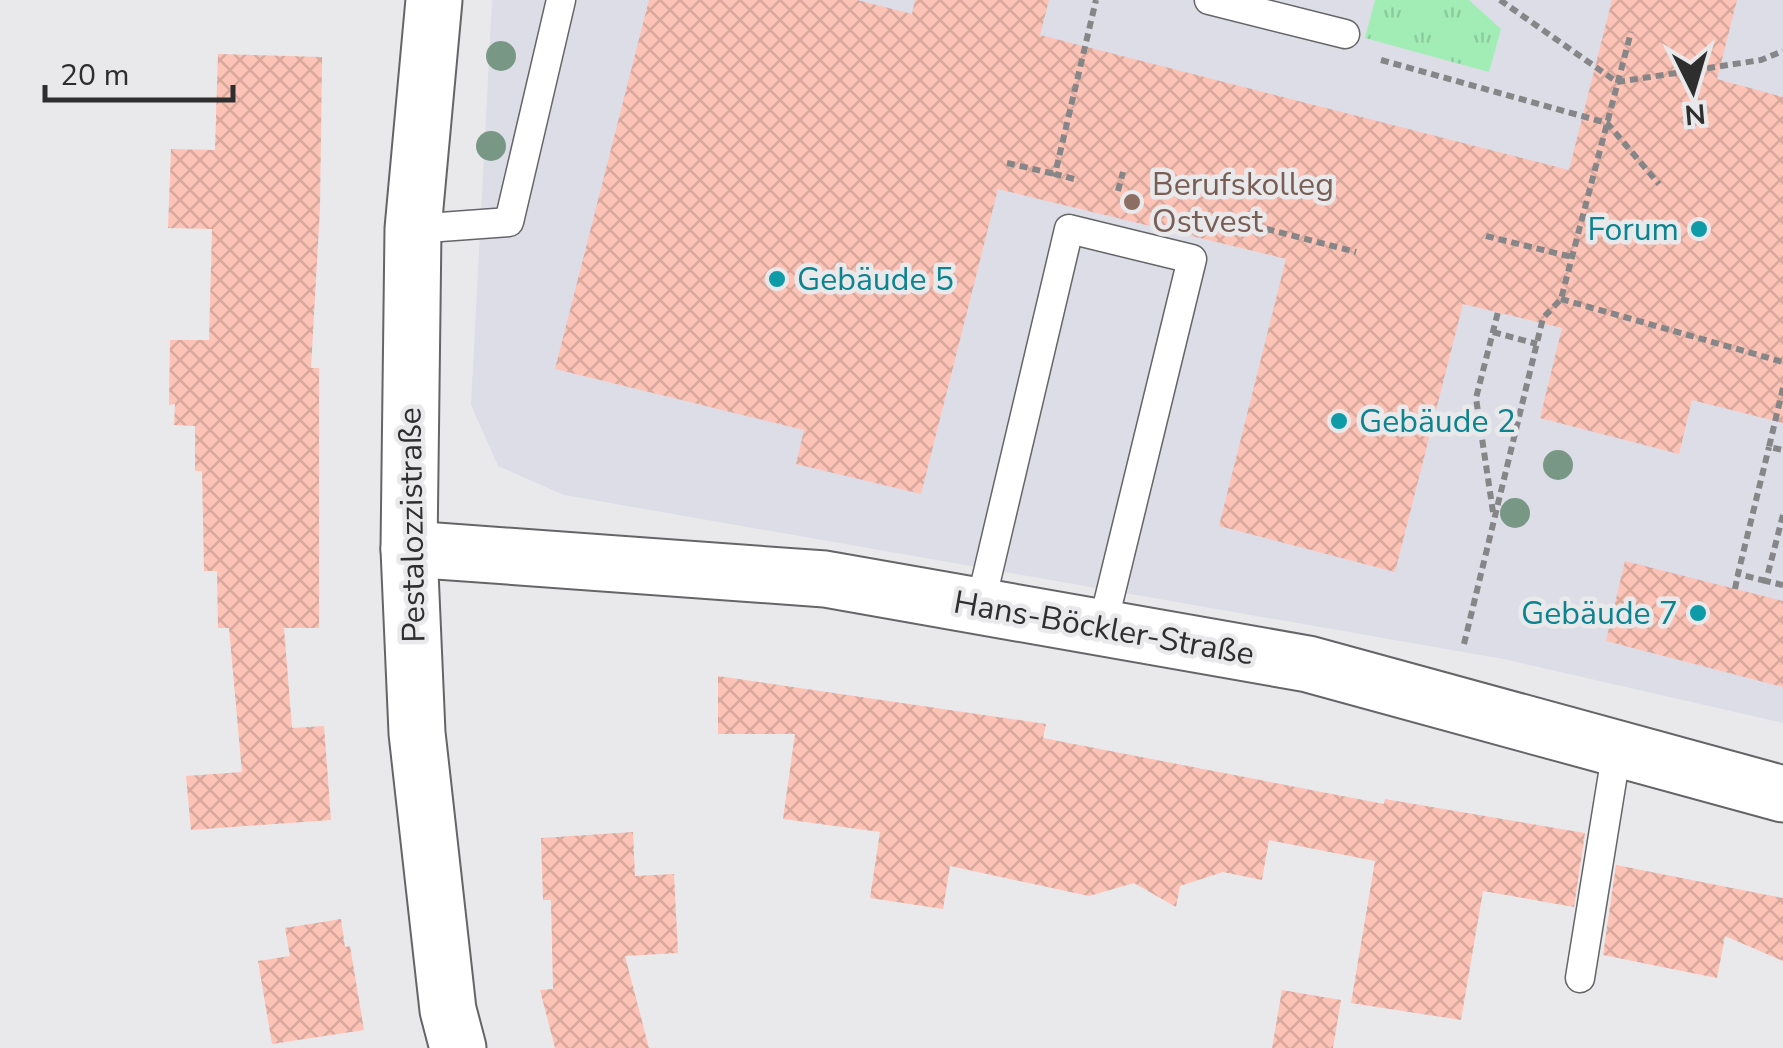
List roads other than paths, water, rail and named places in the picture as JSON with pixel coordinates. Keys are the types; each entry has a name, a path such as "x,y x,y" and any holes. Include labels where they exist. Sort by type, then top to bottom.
{"street":[{"name":"Pestalozzistraße","path":"434,0 413,228 409,549 417,733 448,1010 458,1048"},
{"name":"Hans-Böckler-Straße","path":"409,549 825,579 1308,664 1783,794"}],"lane":[{"path":"413,228 509,222 561,0"},
{"path":"1209,0 1345,34"},
{"path":"980,606 1069,229 1192,259 1102,628"},
{"path":"1580,978 1617,749"}],"place":[{"name":"Berufskolleg Ostvest","path":"1132,202"},
{"name":"Forum","path":"1699,229"},
{"name":"Gebäude 5","path":"777,279"},
{"name":"Gebäude 2","path":"1339,421"},
{"name":"Gebäude 7","path":"1698,613"}]}
